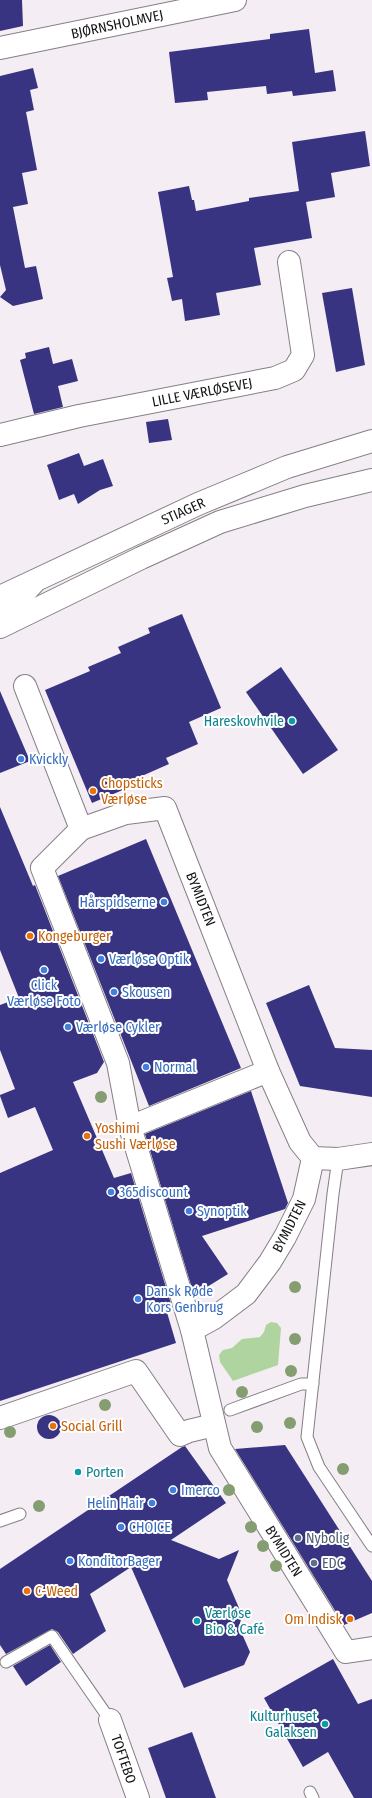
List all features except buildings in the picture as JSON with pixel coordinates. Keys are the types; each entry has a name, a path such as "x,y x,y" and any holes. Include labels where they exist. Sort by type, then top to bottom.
{"street":[{"name":"BJØRNSHOLMVEJ","path":"0,48 234,0"},
{"name":"LILLE VÆRLØSEVEJ","path":"0,435 79,416 275,378 294,370 303,355 289,262"},
{"name":"STIAGER","path":"0,596 198,504 287,467 372,440"},
{"name":"STIAGER","path":"0,627 141,558 220,522 305,496 372,480"},
{"path":"25,686 82,829"},
{"name":"BYMIDTEN","path":"192,1330 214,1318 246,1294 270,1262 285,1238 304,1199 313,1158 300,1142 268,1071 165,808 126,813 82,829 42,868 118,1063 130,1126 192,1330 220,1448 346,1652 372,1648"},
{"path":"130,1126 268,1071"},
{"path":"313,1158 338,1159 372,1154"},
{"path":"0,1418 136,1371 180,1435 189,1431 214,1425"},
{"name":"TOFTEBO","path":"110,1720 138,1798"}],"lane":[{"path":"0,611 26,598 54,570"},
{"path":"338,1159 307,1437 319,1467 372,1546"},
{"path":"230,1410 302,1384 313,1384"},
{"path":"0,1521 20,1514"},
{"path":"6,1662 52,1636 110,1720"}],"green space":[{"path":"271,1322 277,1323 281,1328 278,1365 233,1381 220,1362 219,1355 223,1350 232,1348 242,1339 260,1337 264,1332 266,1325"}],"place":[{"name":"Hareskovhvile","path":"292,721"},
{"name":"Kvickly","path":"21,759"},
{"name":"Chopsticks Værløse","path":"93,791"},
{"name":"Hårspidserne","path":"164,902"},
{"name":"Kongeburger","path":"30,936"},
{"name":"Værløse Optik","path":"101,959"},
{"name":"Click Værløse Foto","path":"44,970"},
{"name":"Skousen","path":"114,992"},
{"name":"Værløse Cykler","path":"68,1027"},
{"name":"Normal","path":"146,1067"},
{"name":"Yoshimi Sushi Værløse","path":"87,1136"},
{"name":"365discount","path":"111,1192"},
{"name":"Synoptik","path":"189,1211"},
{"name":"Dansk Røde Kors Genbrug","path":"138,1299"},
{"name":"Social Grill","path":"53,1426"},
{"name":"Porten","path":"78,1472"},
{"name":"Imerco","path":"173,1490"},
{"name":"Helin Hair","path":"152,1503"},
{"name":"CHOICE","path":"121,1527"},
{"name":"Nybolig","path":"298,1538"},
{"name":"KonditorBager","path":"70,1561"},
{"name":"EDC","path":"314,1563"},
{"name":"C-Weed","path":"27,1591"},
{"name":"Om Indisk","path":"350,1619"},
{"name":"Værløse Bio & Café","path":"197,1621"},
{"name":"Kulturhuset Galaksen","path":"325,1724"}]}
